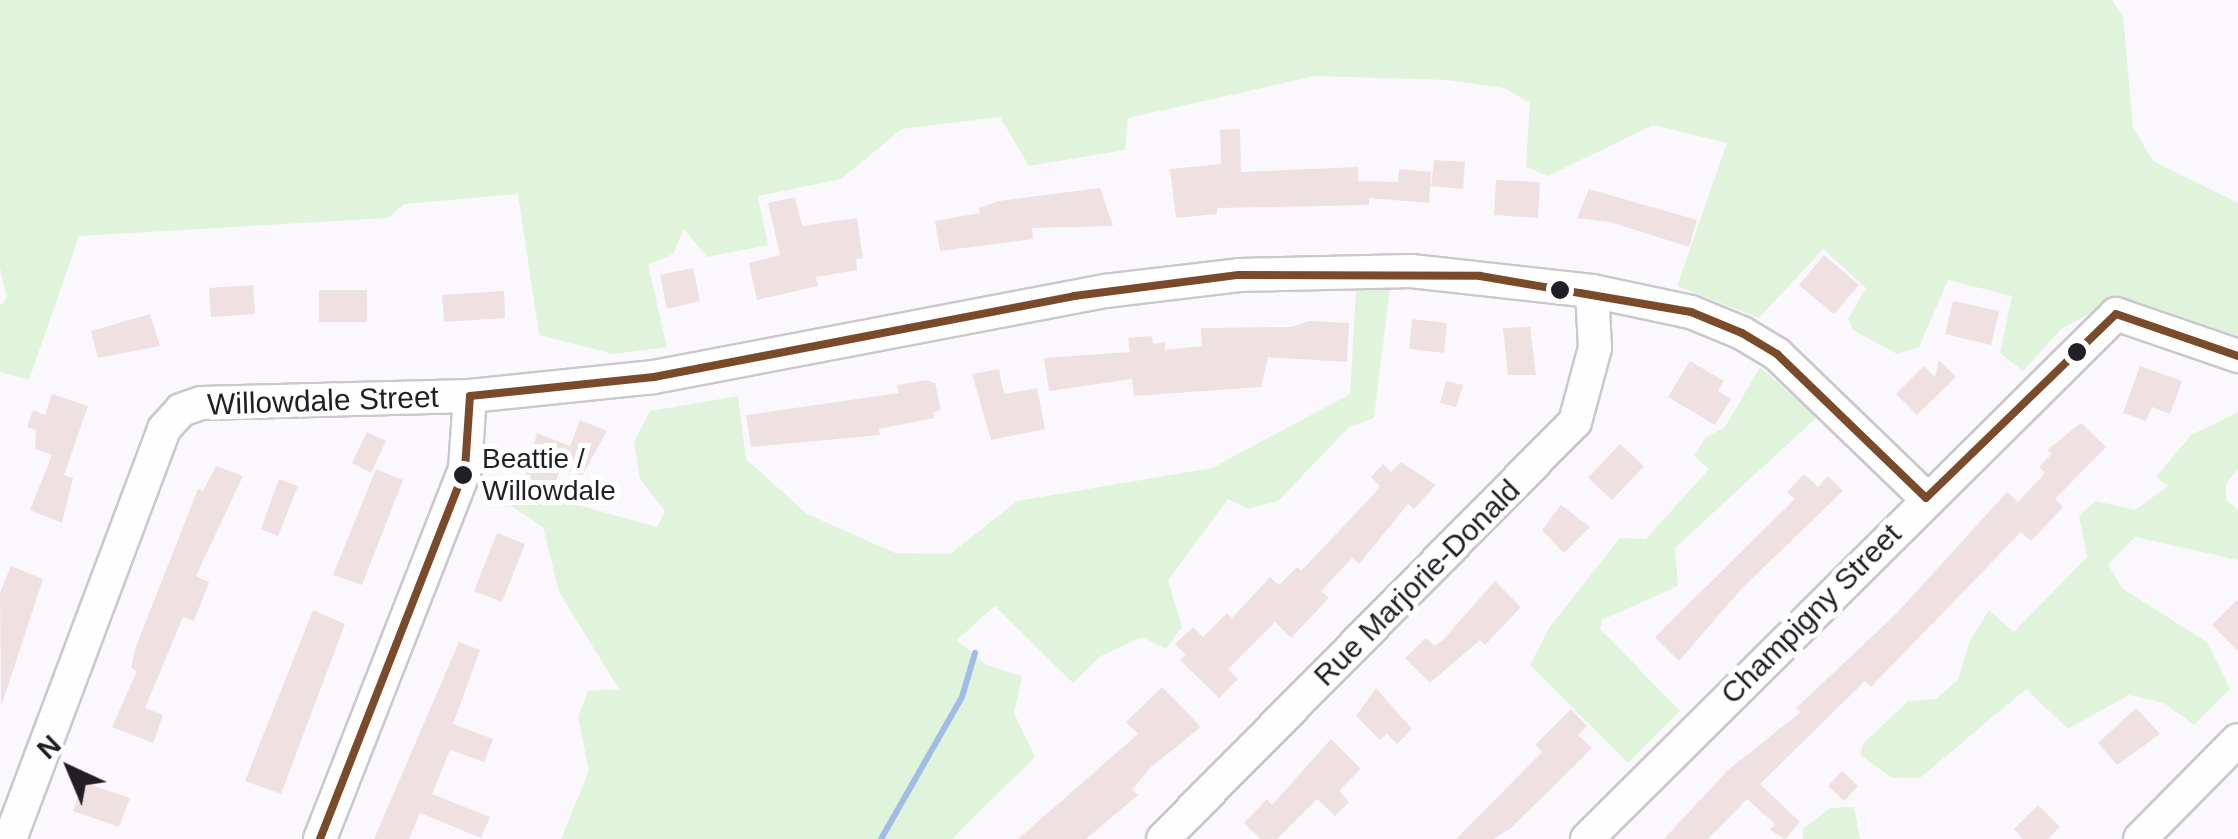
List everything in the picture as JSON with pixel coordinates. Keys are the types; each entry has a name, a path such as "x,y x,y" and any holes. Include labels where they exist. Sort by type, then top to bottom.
{"street":[{"name":"Willowdale Street","path":"10,839 164,430 181,410 201,403 470,396 654,377 1089,294 1239,274 1412,271 1592,291 1691,312 1777,354 1926,498"},
{"name":"Rue Marjorie-Donald","path":"1164,839 1575,422 1595,348 1592,291"},
{"name":"Champigny Street","path":"1587,839 1926,498 2116,314 2238,356"},
{"path":"320,839 464,470 470,396"},
{"path":"2140,839 2238,740"}],"green space":[{"path":"0,0 2112,0 2123,16 2133,127 2153,161 2238,203 2238,336 2134,301 2109,303 2061,329 2023,371 2000,353 2012,296 1948,280 1919,347 1897,354 1853,330 1848,319 1866,288 1823,249 1759,318 1677,286 1727,143 1653,125 1548,176 1526,167 1530,103 1504,88 1447,80 1315,76 1128,118 1125,150 1029,166 1000,117 902,129 841,179 758,196 768,245 707,257 684,229 673,254 648,265 667,347 613,354 539,335 518,194 404,204 388,218 79,236 29,380 0,372 0,305 7,298 0,268"},
{"path":"1369,286 1390,289 1374,418 1349,427 1278,501 1247,509 1228,499 1168,580 1182,627 1166,649 1142,637 1101,656 1073,683 995,606 957,640 986,665 1022,676 1014,713 1035,757 952,839 561,839 589,771 578,717 588,691 619,689 559,592 543,527 508,504 480,497 484,479 657,527 665,511 640,479 634,442 650,411 738,396 746,459 807,514 895,553 950,554 1017,501 1212,468 1350,394 1356,292"},
{"path":"1760,367 1817,417 1675,548 1678,586 1602,620 1600,629 1680,711 1628,763 1530,665 1549,628 1620,538 1646,539 1709,469 1694,456 1705,438 1725,427"},
{"path":"2238,412 2238,469 2226,483 2226,499 2238,511 2238,560 2135,537 2108,564 2122,588 2208,643 2230,689 2194,725 2164,703 2129,695 2068,729 2026,689 1920,778 1892,778 1860,755 1863,744 1908,701 1936,699 1958,680 1970,640 1989,610 2014,632 2087,557 2079,515 2096,501 2135,510 2168,486 2156,477 2191,435"},
{"path":"1854,807 1860,839 1803,839 1803,829 1830,808"}],"building":[{"path":"1240,129 1241,172 1358,167 1358,181 1398,182 1399,169 1431,172 1429,203 1369,198 1369,205 1217,208 1217,214 1176,218 1170,169 1221,164 1220,130"},
{"path":"1434,160 1465,162 1463,189 1431,186"},
{"path":"1496,180 1540,182 1538,218 1494,215"},
{"path":"1100,188 1113,226 1032,228 1033,239 940,251 935,221 980,213 979,208 999,201"},
{"path":"1589,189 1697,220 1689,247 1610,222 1577,218"},
{"path":"795,197 802,226 857,218 863,258 856,259 857,270 816,277 818,286 757,300 749,263 780,255 768,203"},
{"path":"1824,255 1859,285 1834,314 1799,285"},
{"path":"693,268 700,301 667,309 660,275"},
{"path":"253,285 255,314 211,317 209,288"},
{"path":"319,290 367,290 367,322 319,322"},
{"path":"504,291 505,318 444,322 442,295"},
{"path":"1953,301 1999,311 1991,345 1945,334"},
{"path":"150,314 160,346 98,358 91,331"},
{"path":"1412,319 1447,323 1444,353 1409,349"},
{"path":"1309,321 1349,323 1347,362 1268,357 1261,387 1134,396 1132,379 1049,391 1044,358 1130,352 1128,338 1152,336 1153,344 1165,342 1165,350 1202,346 1201,328 1291,327"},
{"path":"1530,327 1536,375 1508,375 1503,328"},
{"path":"1939,360 1956,377 1917,415 1896,394 1924,366 1935,377"},
{"path":"1690,361 1724,381 1718,391 1731,399 1715,425 1668,397"},
{"path":"2140,366 2182,381 2170,414 2152,407 2146,421 2123,413"},
{"path":"999,369 1004,394 1037,388 1045,429 991,440 972,374"},
{"path":"926,380 935,383 941,410 933,412 934,418 879,429 880,435 751,447 746,415 899,393 897,385"},
{"path":"1446,381 1463,385 1456,407 1440,403"},
{"path":"52,394 88,406 64,475 73,478 62,523 30,510 52,455 35,449 36,430 27,427 33,410 45,415"},
{"path":"580,420 607,431 582,476 561,468 553,488 525,477 537,433 570,446"},
{"path":"2081,423 2106,447 2055,499 2063,507 2031,541 2021,532 1871,687 1865,681 1760,784 1800,822 1785,839 1770,830 1775,824 1747,799 1708,839 1664,839 1727,771 1801,712 1796,708 1896,614 2007,492 2018,502 2045,473 2039,467 2052,454 2047,450"},
{"path":"367,432 386,441 371,473 352,463"},
{"path":"1620,444 1644,466 1612,500 1588,478"},
{"path":"1401,462 1436,485 1414,509 1408,504 1359,564 1352,558 1321,591 1329,598 1291,638 1275,622 1228,669 1238,679 1219,698 1180,660 1186,655 1175,644 1193,627 1203,637 1227,613 1232,618 1270,577 1279,585 1297,567 1301,571 1380,486 1371,477 1383,464 1391,472"},
{"path":"216,466 243,476 196,576 209,582 194,621 183,617 145,708 163,715 153,743 112,727 137,671 131,668 135,649 198,489 203,491"},
{"path":"376,469 403,480 362,585 333,575"},
{"path":"1804,474 1818,487 1828,476 1843,491 1743,587 1679,661 1655,637 1795,499 1787,492"},
{"path":"279,479 298,486 278,536 261,529"},
{"path":"1561,505 1590,527 1564,553 1542,530"},
{"path":"497,533 525,544 502,602 474,591"},
{"path":"11,566 43,579 1,707 0,593"},
{"path":"1495,581 1521,607 1485,645 1480,640 1430,683 1405,658 1426,638 1434,646 1443,640"},
{"path":"2238,599 2238,651 2212,625"},
{"path":"313,610 345,624 281,794 245,781"},
{"path":"459,642 480,650 453,724 493,739 484,762 450,750 432,794 490,817 481,838 420,813 409,839 374,839"},
{"path":"1162,687 1201,727 1150,768 1132,790 1138,795 1086,839 1018,839 1138,734 1126,722"},
{"path":"1376,688 1412,729 1397,744 1387,734 1380,740 1356,716"},
{"path":"2136,708 2160,734 2117,765 2098,743"},
{"path":"1571,709 1587,726 1578,735 1592,748 1510,829 1494,839 1456,839 1542,752 1535,745"},
{"path":"1331,739 1361,769 1339,791 1349,802 1335,816 1317,799 1277,839 1261,839 1244,823 1267,799 1272,805"},
{"path":"1842,771 1858,786 1844,801 1828,786"},
{"path":"83,782 130,798 119,827 73,811"},
{"path":"2038,805 2060,827 2048,839 2023,839 2014,829"}],"waterway":[{"path":"881,839 962,697 975,653"}],"transit line":[{"path":"320,839 465,469 470,396 654,377 1074,296 1239,275 1480,276 1691,312 1742,333 1777,354 1926,498 2116,314 2238,356"}],"place":[{"name":"Beattie / Willowdale","path":"463,475"}]}
